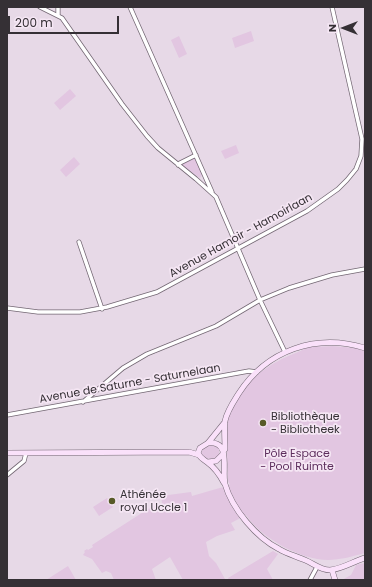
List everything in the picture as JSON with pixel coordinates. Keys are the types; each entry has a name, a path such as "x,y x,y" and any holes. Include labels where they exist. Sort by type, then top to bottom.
{"street":[{"path":"40,7 62,18 122,104 158,148 178,165 202,180 216,197 260,300 285,352"},
{"path":"58,7 58,15"},
{"path":"130,7 196,155 202,180 212,193"},
{"name":"Avenue Hamoir - Hamoirlaan","path":"7,308 38,312 80,312 102,309 157,292 307,211 338,189 356,169 361,156 362,139 332,7"},
{"path":"361,131 365,133"},
{"path":"178,165 196,155"},
{"path":"79,242 102,309"},
{"path":"83,402 122,368 148,354 216,326 260,300 289,288 332,275 365,269"},
{"path":"7,453 189,452 199,449 208,443 225,422 235,399 243,387 257,372 285,352 308,344 320,342 345,344 365,348"},
{"name":"Avenue de Saturne - Saturnelaan","path":"7,415 249,371 257,372"},
{"path":"208,462 216,461 223,453 225,448 225,422"},
{"path":"208,443 213,442 218,445 223,453 226,485"},
{"path":"199,449 199,455"},
{"path":"189,452 199,455 208,462 226,485 241,515 268,542 280,550 305,560 317,567 332,570 365,558"},
{"path":"7,475 24,462 26,453"},
{"path":"310,580 317,567"},
{"path":"332,570 334,580"}],"green space":[{"path":"251,31 254,41 235,48 232,38"},
{"path":"179,36 187,54 179,58 171,40"},
{"path":"70,89 76,96 60,110 54,103"},
{"path":"236,145 239,153 225,159 221,151"},
{"path":"74,157 80,164 66,177 60,170"},
{"path":"194,158 203,174 200,178 183,166 183,163"},
{"name":"Pôle Espace - Pool Ruimte","path":"332,346 355,348 365,351 365,553 333,560 317,559 306,556 294,552 271,539 261,532 246,515 231,523 235,530 217,536 206,542 209,556 216,563 225,579 223,580 183,580 170,557 152,569 156,580 114,580 111,573 106,571 102,573 92,559 83,555 85,552 84,551 93,547 92,545 148,509 162,503 161,496 191,492 192,496 230,485 228,481 228,423 233,405 239,395 254,378 273,364 306,348"},
{"path":"213,445 219,449 219,455 217,458 206,458 201,454 203,449"},
{"path":"107,498 113,507 99,516 93,507"},
{"path":"273,551 278,554 267,569 273,580 229,580 228,578"},
{"path":"365,563 365,580 342,580 351,575 356,565"},
{"path":"68,566 76,580 46,580"}],"place":[{"name":"Bibliothèque - Bibliotheek","path":"263,423"},
{"name":"Athénée royal Uccle 1","path":"112,501"}]}
